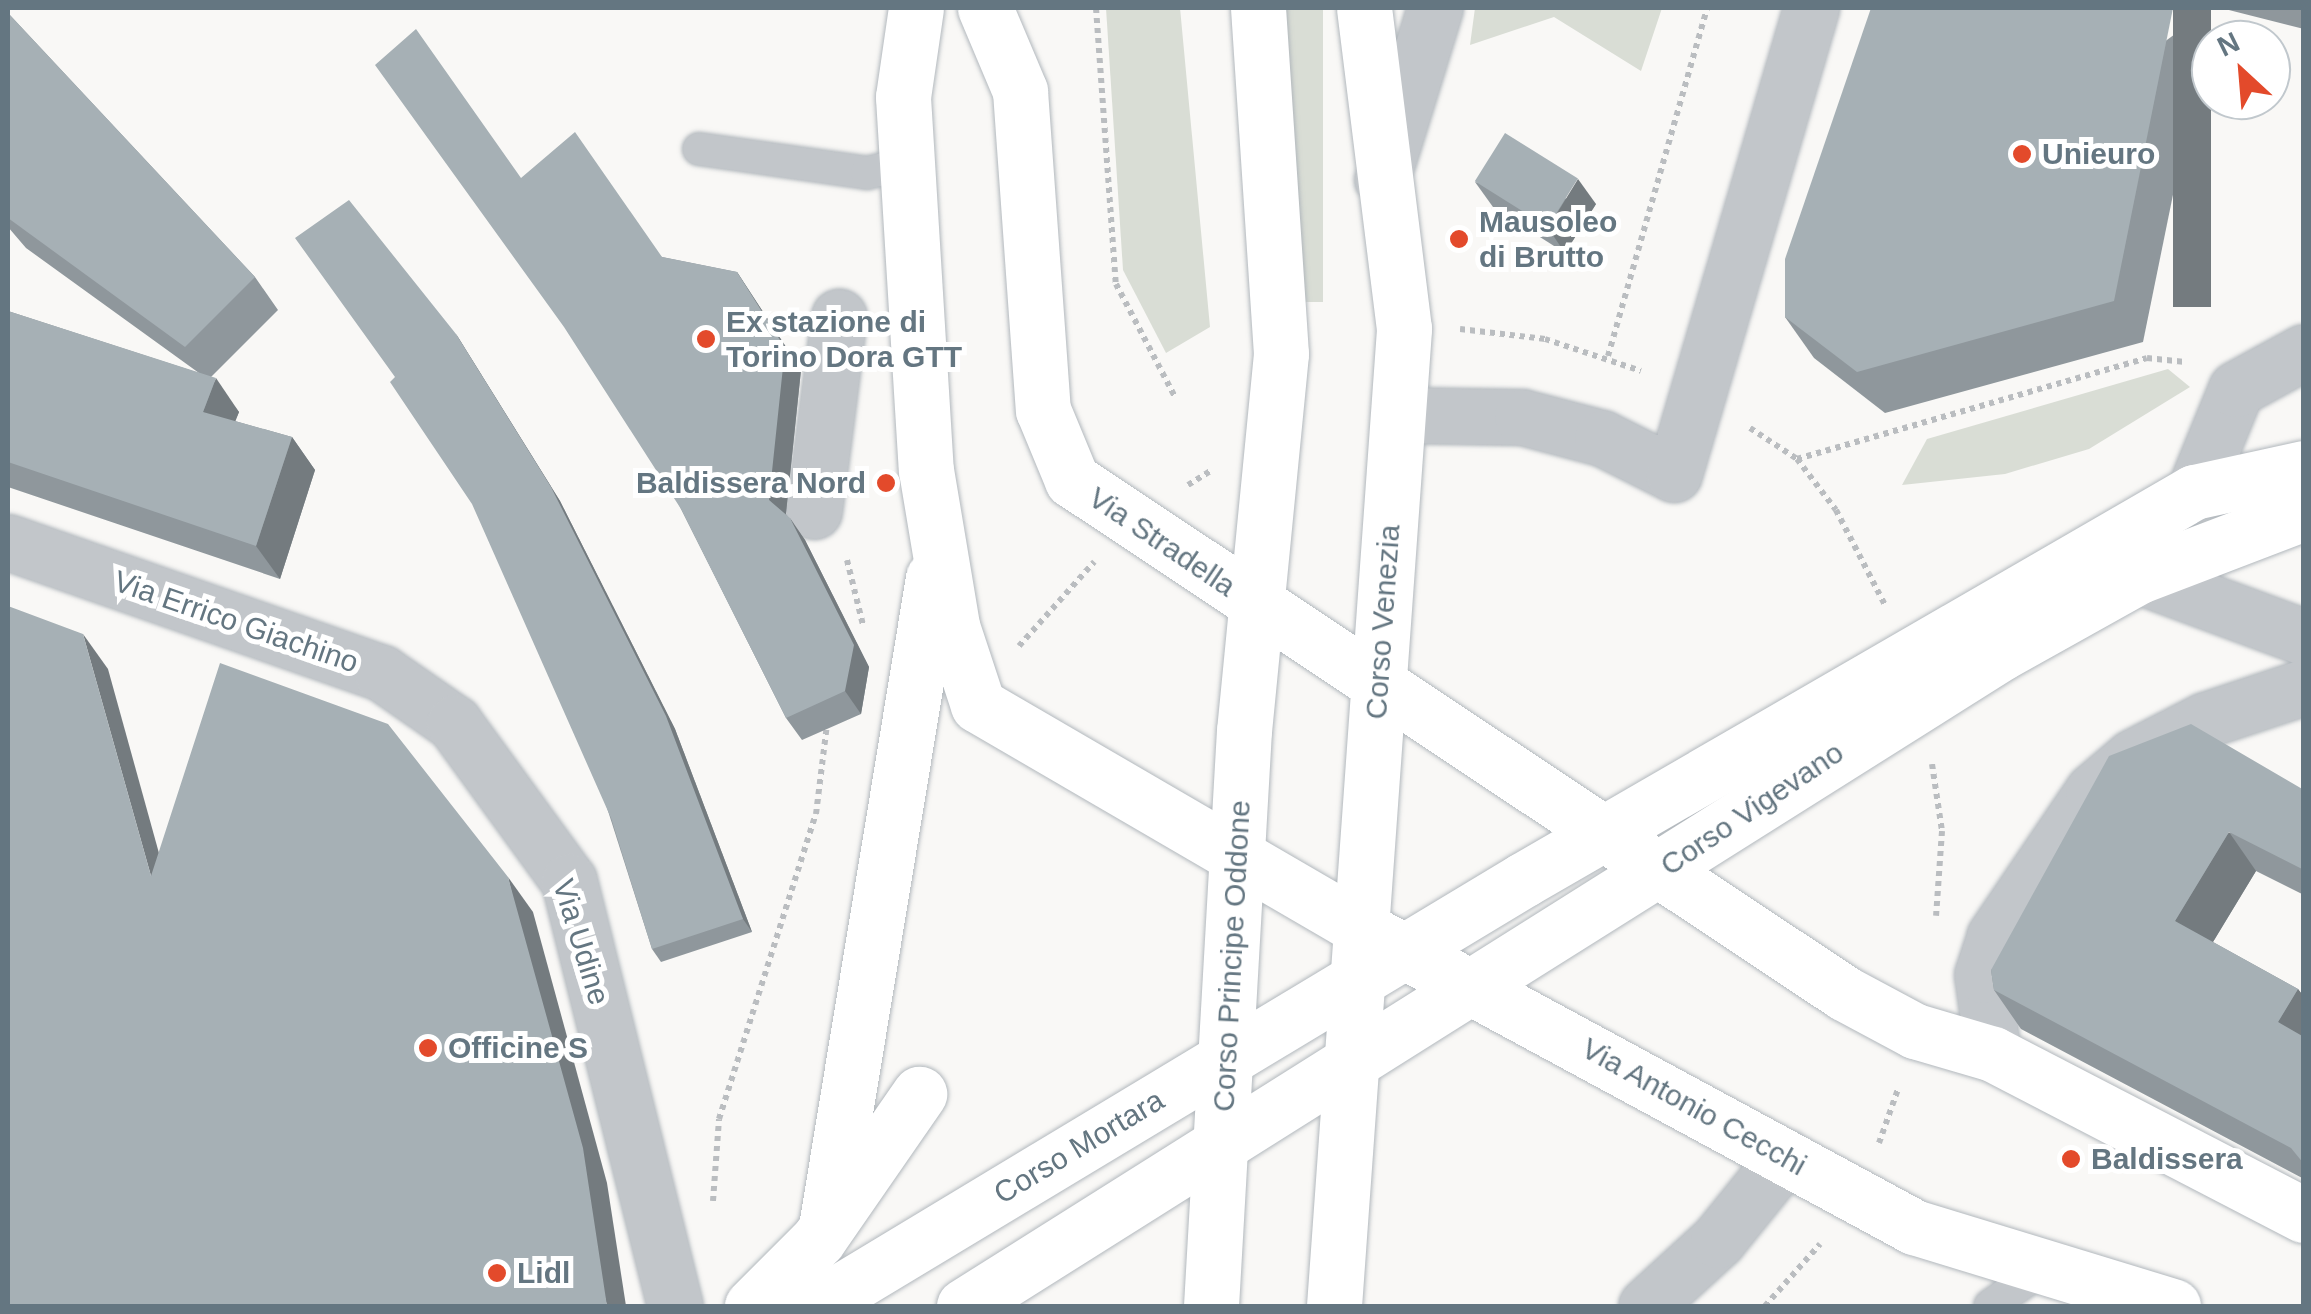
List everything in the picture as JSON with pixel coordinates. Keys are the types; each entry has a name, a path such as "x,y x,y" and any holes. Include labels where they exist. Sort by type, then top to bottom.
{"main road":[{"path":"916,8 902,97 937,556 978,706 1237,857"},
{"name":"Via Stradella","path":"985,8 1020,91 1052,438 1072,480 1134,528 1601,835 1661,870"},
{"path":"1256,605 1281,354 1258,8"},
{"name":"Corso Venezia","path":"1351,1065 1374,953 1378,688 1404,329 1382,179 1364,8"},
{"name":"Corso Vigevano","path":"1601,835 2194,492 2304,468"},
{"name":"Corso Vigevano","path":"1221,1145 1661,870 1850,743 2139,576 2304,513"},
{"path":"826,1227 937,556"},
{"name":"Corso Principe Oddone","path":"1211,1306 1256,605"},
{"name":"Corso Mortara","path":"816,1306 1225,1059 1374,953 1601,835"},
{"name":"Via Antonio Cecchi","path":"1237,857 1374,953 1475,988 1914,1227 2173,1306"},
{"path":"1661,870 1892,1021 1994,1054 2304,1215"},
{"path":"1334,1306 1351,1065"},
{"path":"752,1306 826,1227 919,1094"},
{"path":"964,1306 1221,1145"}],"street":[{"name":"Corso Venezia","path":"1382,179 1435,8"},
{"path":"1398,415 1522,417 1602,438 1674,474 1811,8"},
{"path":"814,511 839,317"},
{"path":"2194,492 2236,389 2304,352"},
{"name":"Via Errico Giachino","path":"8,542 382,673 454,723"},
{"path":"2139,576 2304,638"},
{"path":"1994,1054 1982,976 1994,937 2093,791 2133,756 2304,686"},
{"name":"Via Udine","path":"454,723 568,881 674,1306"},
{"path":"1646,1306 1718,1240 1785,1157"}],"lane":[{"path":"699,149 867,173 907,163"},
{"path":"1990,1306 2044,1268"}],"path":[{"path":"1096,8 1116,284 1174,396"},
{"path":"1608,356 1706,8"},
{"path":"1797,460 2147,358 2173,357 2236,389"},
{"path":"978,706 1032,628 1134,528 1220,466"},
{"path":"712,1211 719,1119 816,814 828,710"}],"shaded area":[{"path":"1106,8 1180,8 1210,327 1166,353 1123,270"},
{"path":"1283,8 1323,8 1323,302 1283,302"},
{"path":"1475,8 1662,8 1641,71 1554,17 1470,45"},
{"path":"2168,369 2190,387 2089,449 2005,474 1902,485 1927,439"}],"building":[{"name":"Unieuro","path":"1871,8 2173,8 2114,301 1857,372 1785,317 1785,259"},
{"path":"8,13 255,277 185,347 8,218"},
{"path":"416,29 521,178 575,132 662,257 737,272 785,348 769,500 790,518 854,645 845,691 786,718 681,509 564,327 375,65"},
{"path":"1505,133 1578,179 1548,227 1475,181"},
{"path":"349,200 456,334 551,487 666,716 743,919 652,949 611,818 472,504 390,382 395,377 295,238"},
{"path":"8,311 216,378 203,412 292,437 256,546 8,462"},
{"name":"Officine S","path":"8,606 83,634 151,876 220,663 388,724 508,877 583,1148 607,1306 8,1306"},
{"path":"2191,724 2304,790 2304,870 2229,832 2175,921 2298,989 2278,1022 2304,1037 2304,1164 2291,1148 1994,990 1991,970 2109,756"}],"place":[{"name":"Unieuro","path":"2022,154"},
{"name":"Mausoleo di Brutto","path":"1459,239"},
{"name":"Ex stazione di Torino Dora GTT","path":"706,339"},
{"name":"Baldissera Nord","path":"886,483"},
{"name":"Officine S","path":"428,1048"},
{"name":"Baldissera","path":"2071,1159"},
{"name":"Lidl","path":"497,1273"}]}
